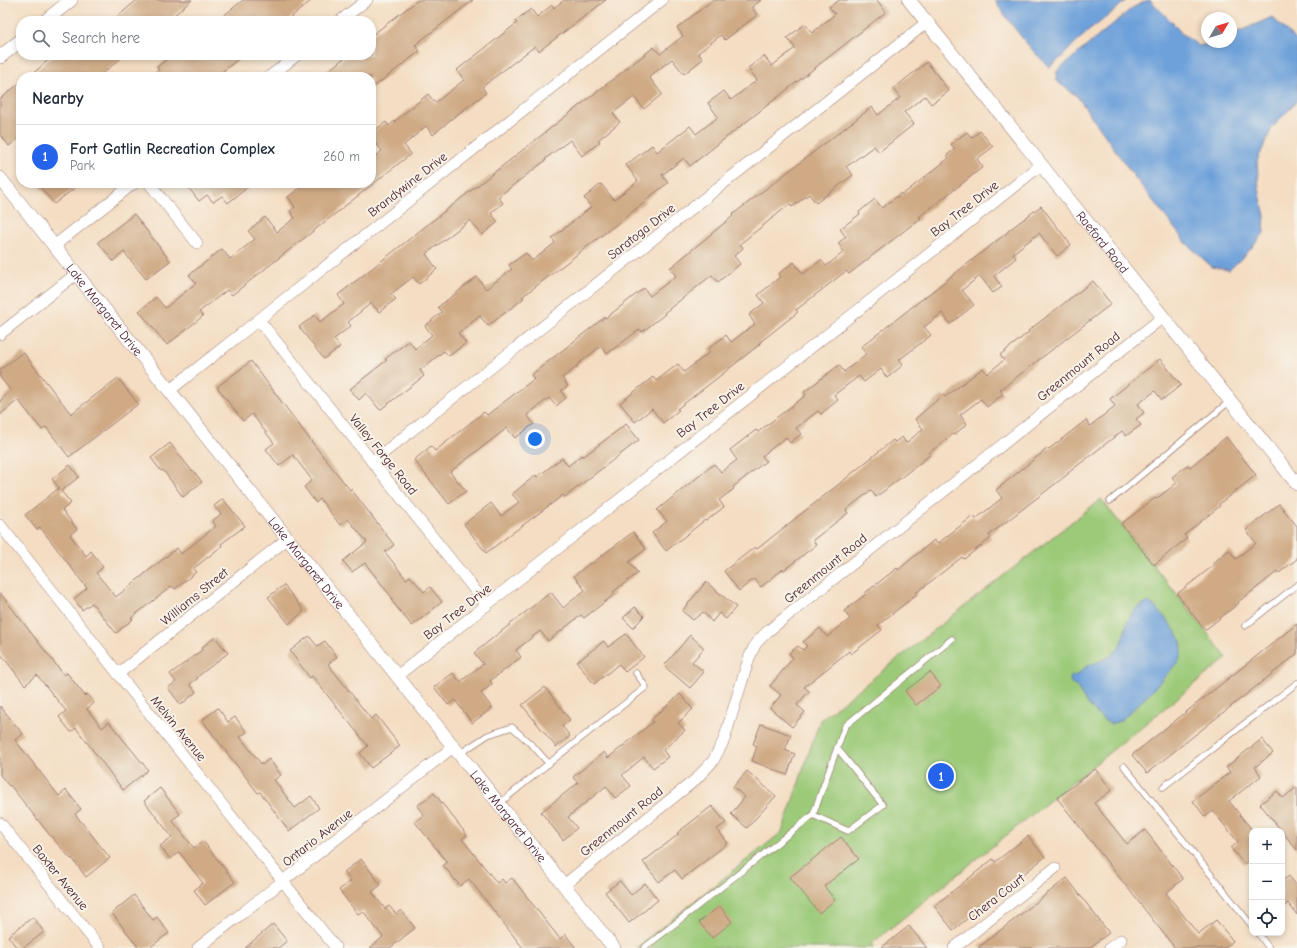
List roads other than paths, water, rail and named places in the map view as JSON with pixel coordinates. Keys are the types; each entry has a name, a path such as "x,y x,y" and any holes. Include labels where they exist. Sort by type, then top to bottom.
{"street":[{"path":"51,16 71,0"},
{"path":"346,16 367,0"},
{"name":"Brandywine Drive","path":"170,390 662,0"},
{"name":"Raeford Road","path":"909,0 1297,484"},
{"name":"Saratoga Drive","path":"372,462 927,22"},
{"path":"0,57 16,44"},
{"path":"275,72 291,60"},
{"name":"Bay Tree Drive","path":"397,676 1041,165"},
{"name":"Lake Margaret Drive","path":"0,178 614,948"},
{"path":"54,246 128,188"},
{"path":"153,188 197,243"},
{"path":"0,334 76,274"},
{"name":"Greenmount Road","path":"564,885 695,780 712,761 724,740 748,658 756,643 768,631 1163,317"},
{"name":"Valley Forge Road","path":"259,320 487,605"},
{"name":"Melvin Avenue","path":"0,525 336,948"},
{"name":"Williams Street","path":"118,674 287,539"},
{"name":"Ontario Avenue","path":"198,948 283,881 456,751"},
{"name":"Baxter Avenue","path":"0,823 100,948"},
{"name":"Chera Court","path":"954,948 1055,868"},
{"path":"1110,948 1121,940"}],"lane":[{"path":"1110,501 1231,401"},
{"path":"1245,626 1297,585"},
{"path":"644,948 813,815 845,726 952,639"},
{"path":"499,804 646,687 636,672"},
{"path":"1163,787 1297,683"},
{"path":"456,751 488,735 512,727 534,747 549,764"},
{"path":"813,815 848,831 883,805 837,748"},
{"path":"1124,766 1249,922"},
{"path":"1260,936 1270,948"}],"water":[{"path":"995,0 1127,0 1090,30 1061,58 1049,67 1020,35"},
{"path":"1150,0 1181,33 1199,46 1201,46 1201,48 1237,48 1237,32 1272,17 1297,41 1297,101 1272,128 1257,161 1259,189 1265,216 1264,233 1248,252 1229,270 1212,267 1186,243 1133,175 1077,96 1056,81 1057,71 1132,8"},
{"path":"1149,602 1163,615 1178,635 1182,645 1181,656 1178,662 1144,699 1120,721 1110,724 1101,718 1091,708 1083,698 1078,688 1071,683 1070,678 1078,674 1086,667 1114,653 1121,643 1131,614 1136,608"}],"place":[{"name":"Fort Gatlin Recreation Complex","path":"941,776"}]}
